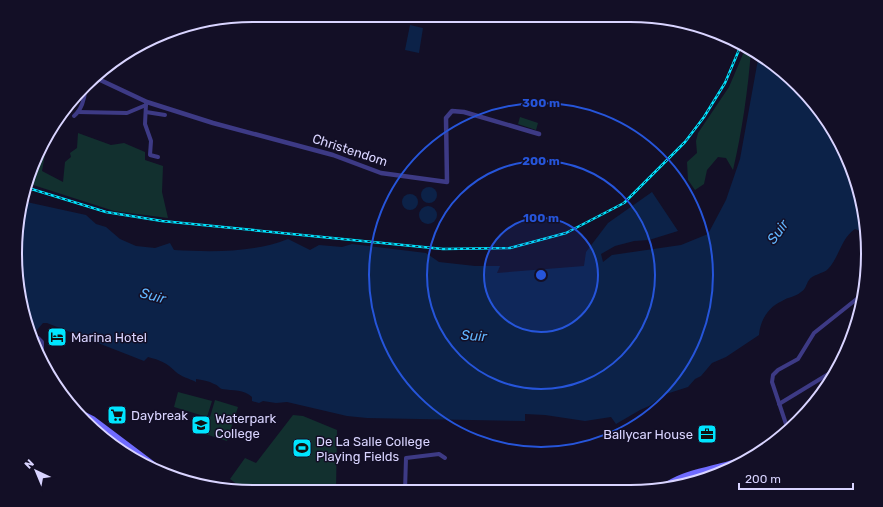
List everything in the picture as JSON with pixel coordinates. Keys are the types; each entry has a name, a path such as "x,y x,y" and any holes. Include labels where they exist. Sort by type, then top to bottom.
{"main road":[{"path":"91,418 137,454"},
{"path":"674,481 685,475 718,467"}],"street":[{"name":"Christendom","path":"100,80 146,104 333,154 381,173 447,182 446,118 452,111 464,112 538,134"},
{"path":"74,116 78,112 84,96"},
{"path":"78,112 127,113 146,104 145,124 151,141 150,155 158,157"},
{"path":"146,112 165,115"},
{"path":"786,424 772,382 773,375 778,370 796,362 814,333 857,300"},
{"path":"39,339 42,341 43,349"},
{"path":"779,404 827,375"},
{"path":"405,485 406,458 439,454 445,458"}],"green space":[{"path":"744,52 750,56 742,125 733,170 726,158 718,157 707,170 704,184 695,190 688,180 687,162 697,153 696,141 698,133 729,87"},
{"path":"520,117 538,123 536,130 518,124"},
{"path":"78,133 111,145 124,143 145,152 145,160 163,166 162,192 168,218 114,211 32,185 45,152 42,171 63,182 65,162 71,157 70,153 77,148"},
{"path":"178,392 212,401 207,417 174,407"},
{"path":"215,400 238,407 227,441 205,434"},
{"name":"De La Salle College Playing Fields","path":"293,415 303,416 337,430 336,485 238,485 230,479 245,458 256,463"}],"water":[{"path":"410,25 423,28 419,53 405,50"},
{"name":"Suir","path":"758,61 782,79 804,101 830,138 849,179 857,208 860,231 855,229 850,233 828,269 811,278 799,294 784,300 769,311 763,320 759,335 726,357 712,363 701,376 695,379 688,387 666,394 649,406 616,424 611,417 585,421 545,415 525,414 525,421 367,418 347,416 287,402 276,403 263,401 259,403 252,401 252,397 249,394 222,389 215,384 203,380 196,379 196,382 180,375 170,366 160,361 148,357 144,361 47,323 43,323 36,332 26,299 22,269 22,238 28,202 86,215 96,224 106,227 120,239 136,246 155,248 170,243 174,250 232,250 261,247 288,239 310,250 319,245 342,247 352,244 426,253 439,262 475,266 500,266 497,273 584,266 586,252 608,223 652,192 678,231 649,240 634,241 615,246 601,254 603,262 612,255 681,245 708,234 726,200 740,159"},
{"path":"426,187 432,187 437,192 435,201 432,203 426,203 421,198 421,192"},
{"path":"410,194 416,196 418,202 416,208 410,210 404,208 402,202 404,196"},
{"path":"428,206 434,209 437,215 434,221 428,224 422,221 419,215 422,209"}],"railway":[{"path":"31,189 106,212 162,221 443,249 510,248 566,233 624,203 685,142 704,117 725,83 739,50"}],"place":[{"name":"Marina Hotel","path":"57,337"},
{"name":"Daybreak","path":"117,415"},
{"name":"Waterpark College","path":"201,425"},
{"name":"Ballycar House","path":"707,434"},
{"name":"De La Salle College Playing Fields","path":"302,448"}]}
